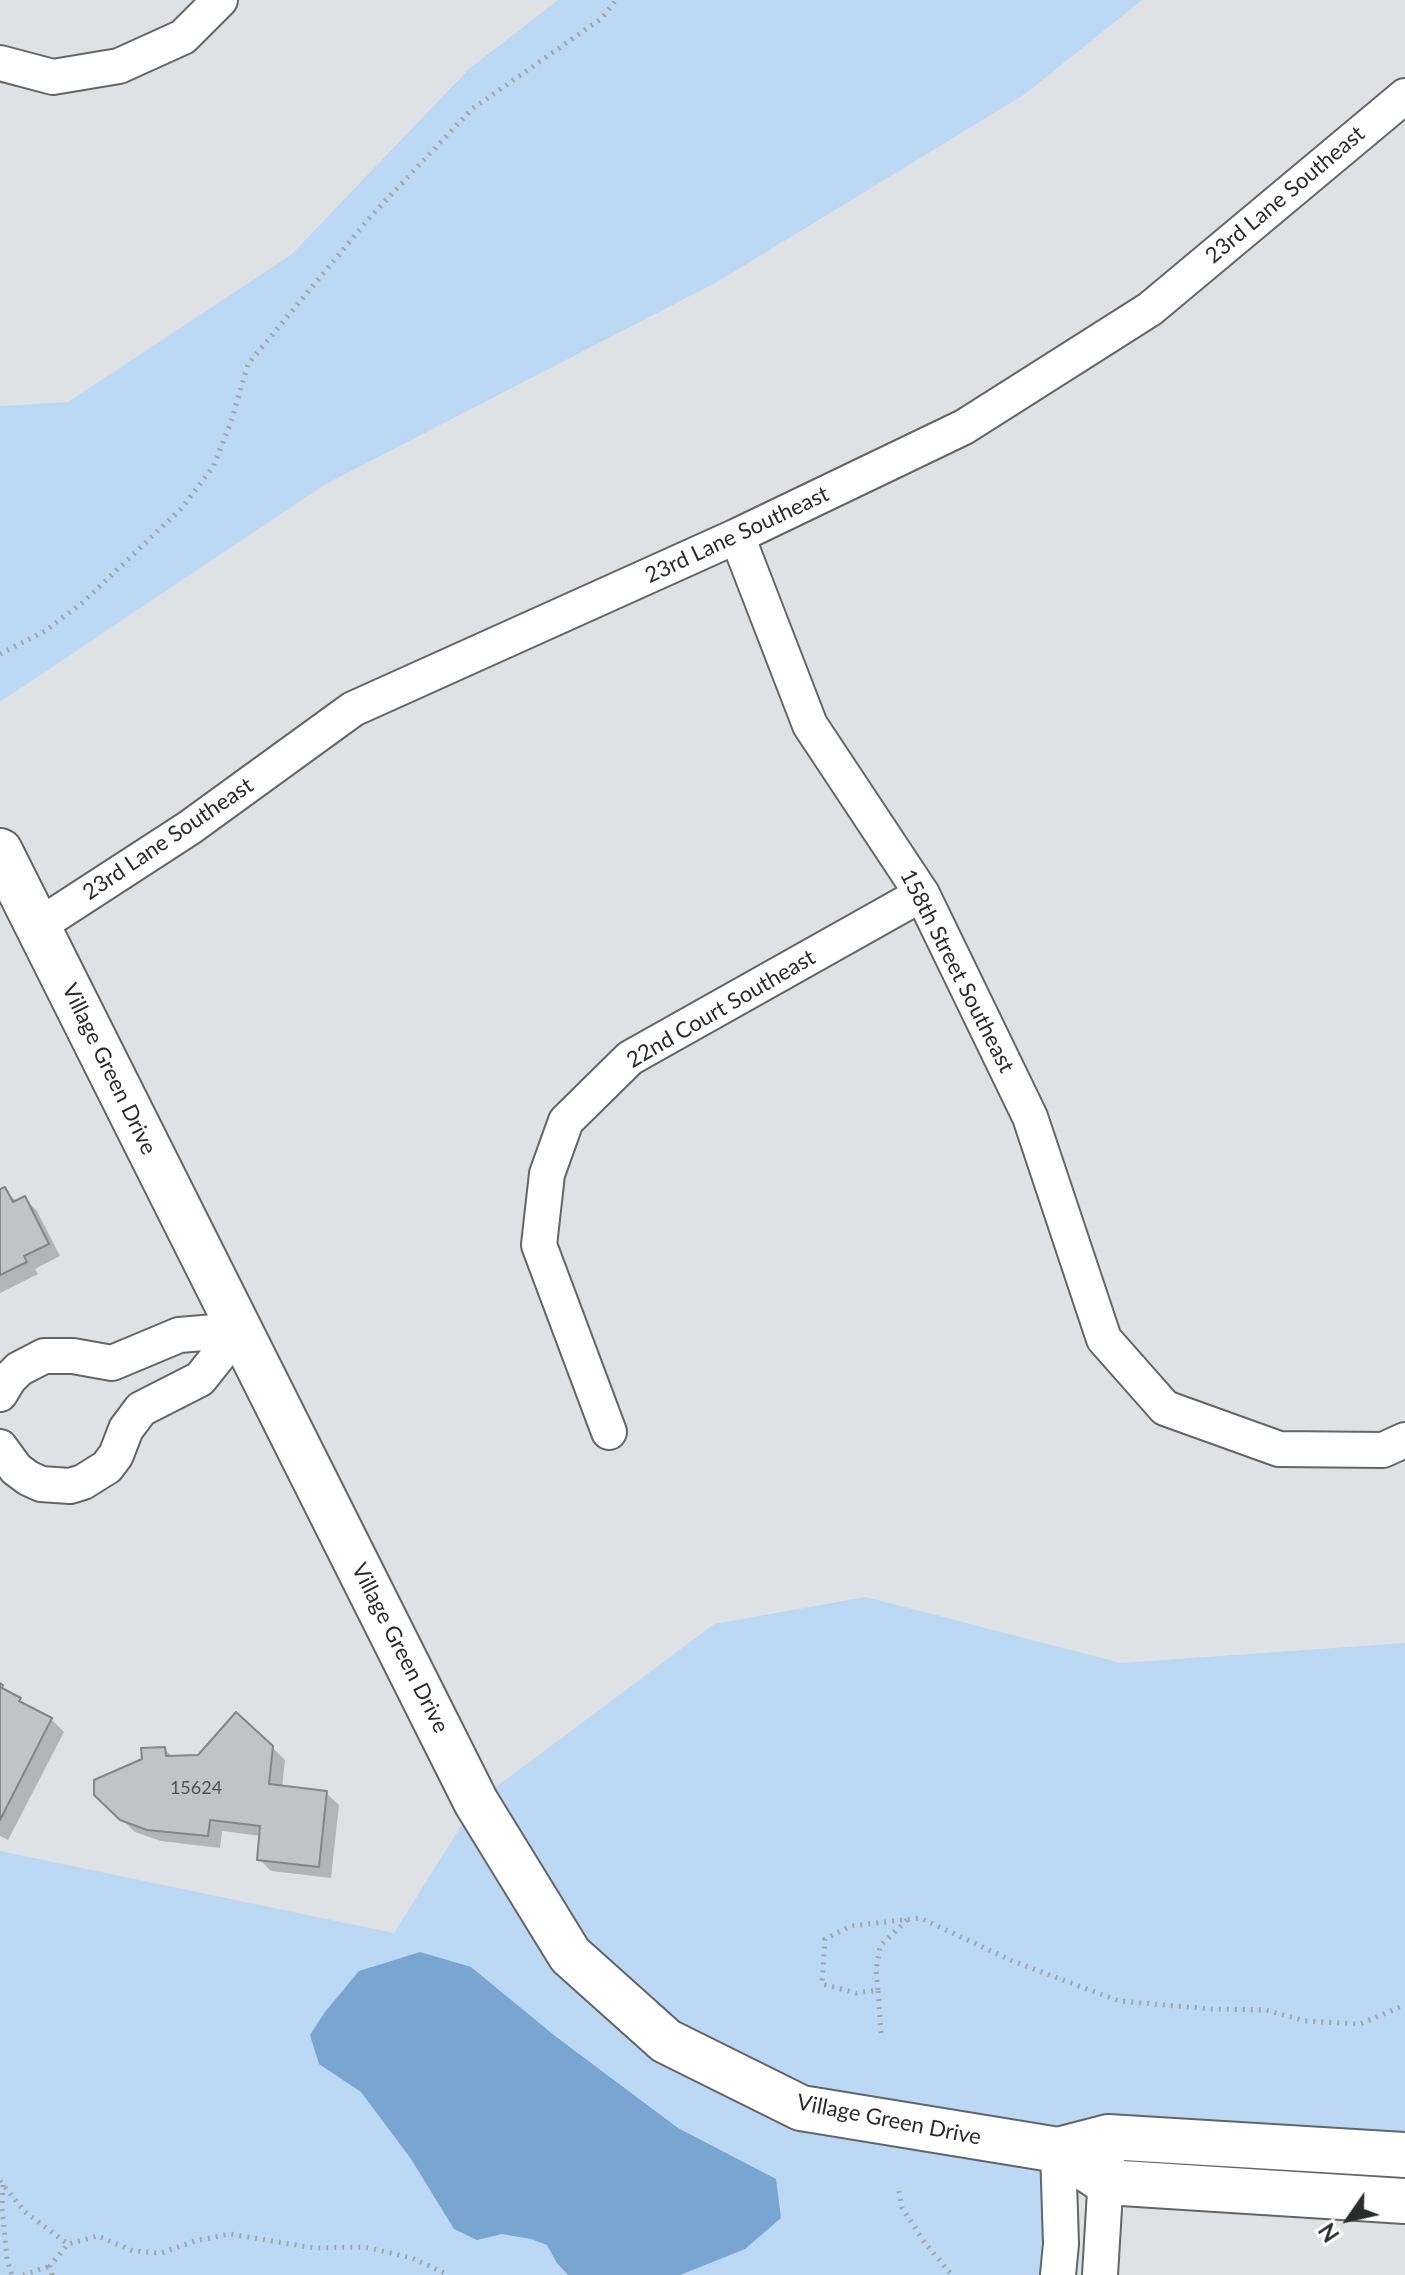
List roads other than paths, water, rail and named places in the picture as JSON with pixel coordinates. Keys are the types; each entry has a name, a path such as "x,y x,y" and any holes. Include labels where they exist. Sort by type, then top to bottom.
{"street":[{"path":"0,63 53,77 119,66 183,37 220,0"},
{"name":"23rd Lane Southeast","path":"38,926 189,828 353,709 737,536 964,427 1150,309 1405,96"},
{"name":"158th Street Southeast","path":"737,536 810,725 922,894 1030,1117 1104,1339 1165,1408 1279,1449 1383,1450 1405,1440"},
{"name":"Village Green Drive","path":"0,851 476,1802 570,1955 666,2041 801,2108 1058,2150 1108,2137 1405,2155"},
{"name":"22nd Court Southeast","path":"609,1432 539,1245 547,1174 566,1121 630,1058 922,894"},
{"path":"0,1394 19,1369 44,1356 58,1354 112,1363 179,1335 239,1330"},
{"path":"0,1447 16,1469 41,1484 70,1486 96,1476 116,1455 126,1429 141,1409 200,1379 239,1330"},
{"path":"1100,2275 1108,2137"},
{"path":"1058,2150 1061,2244 1058,2275"},
{"name":"Village Green Drive","path":"1058,2150 1106,2182"},
{"path":"1106,2182 1405,2201"}]}
